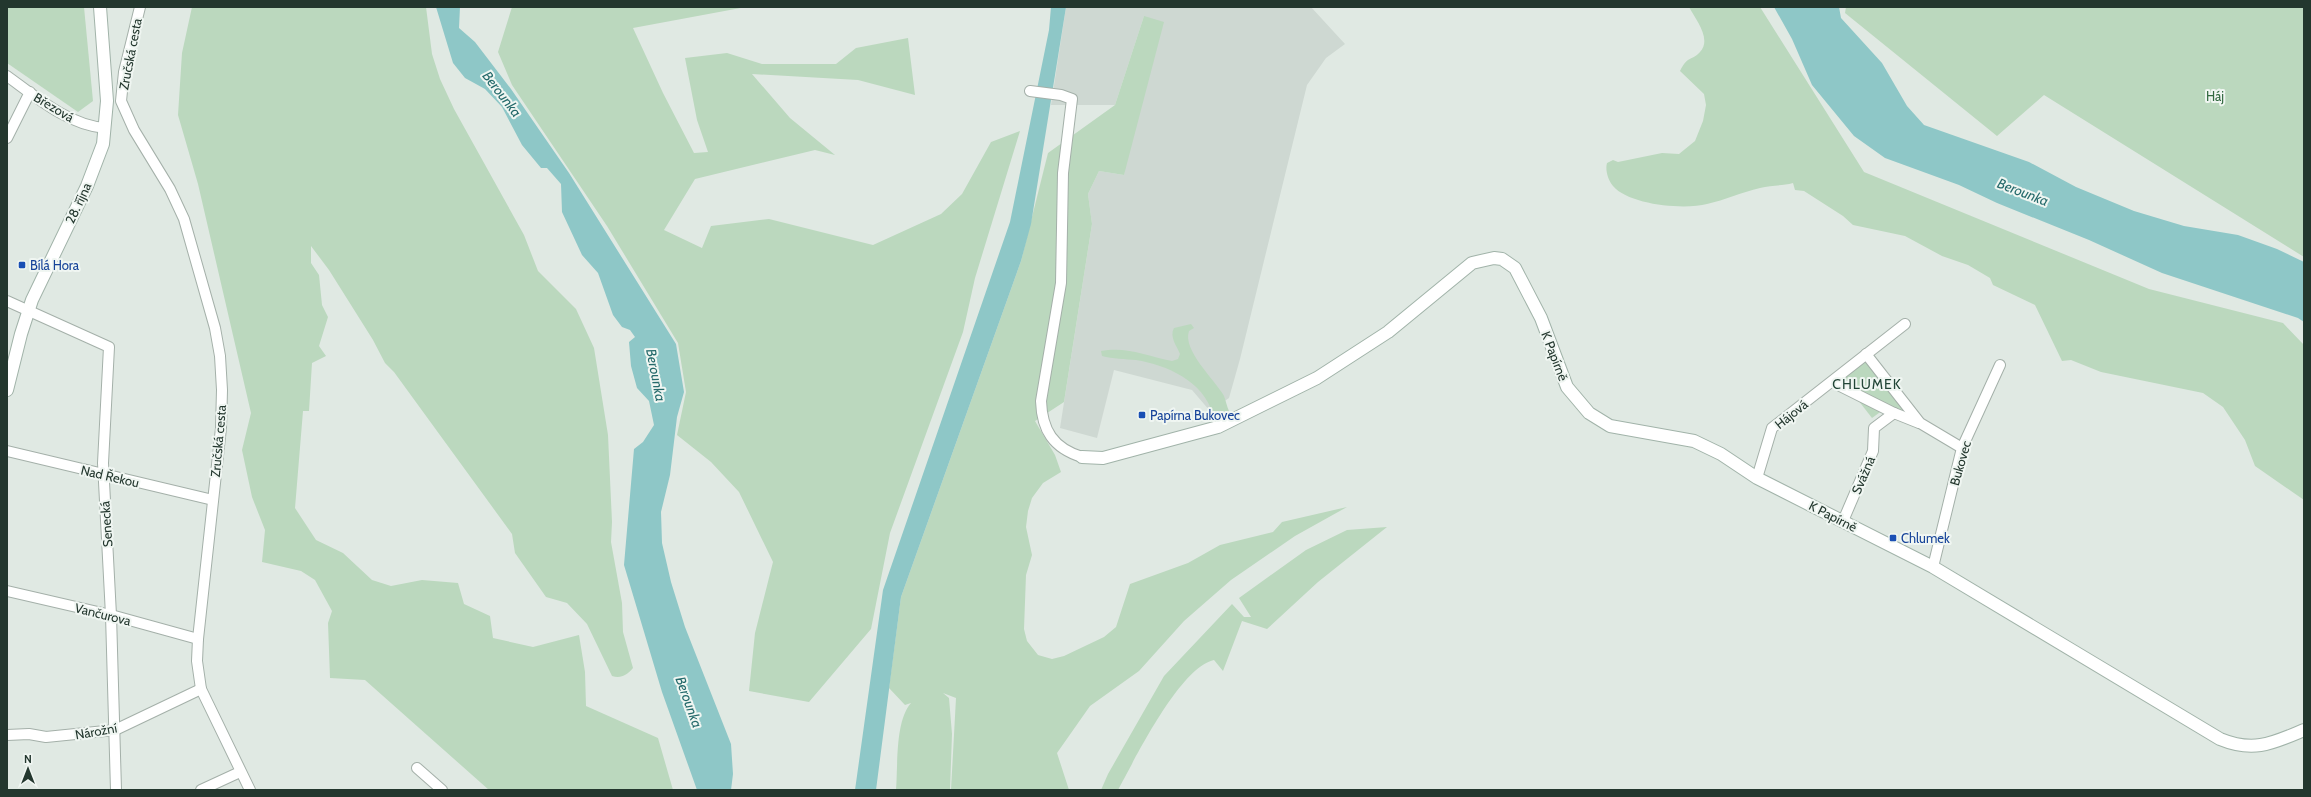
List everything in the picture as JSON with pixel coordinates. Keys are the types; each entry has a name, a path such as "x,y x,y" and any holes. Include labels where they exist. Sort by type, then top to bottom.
{"street":[{"name":"28. října","path":"7,390 27,311 87,186 103,144 107,101 100,7"},
{"name":"Zručská cesta","path":"140,7 124,72 121,100 134,130 170,189 184,219 215,328 222,390 197,661 201,689 250,790"},
{"name":"Březová","path":"7,76 62,114 87,126 105,128"},
{"path":"1030,91 1061,95 1072,99 1063,173 1063,256 1057,310 1043,381 1041,416 1045,429 1050,436 1066,450 1082,457"},
{"path":"7,138 30,92"},
{"name":"Zručská cesta","path":"107,101 121,100"},
{"name":"K Papírně","path":"1082,457 1103,458 1218,427 1317,378 1388,332 1472,263 1494,258 1509,262 1515,268 1541,318 1567,387 1589,413 1610,426 1694,441 1721,454 1757,478 1933,567 2220,739 2234,745 2260,746 2278,741 2304,730"},
{"path":"7,302 27,311"},
{"name":"Senecká","path":"27,311 109,347 103,474 111,616 116,790"},
{"name":"Hájová","path":"1757,478 1772,428 1905,324"},
{"path":"1866,354 1920,423"},
{"name":"Bukovec","path":"1933,567 1962,448 2000,365"},
{"path":"1832,382 1894,413 1920,423 1962,448"},
{"name":"Svážná","path":"1843,521 1873,452 1874,428 1894,413"},
{"name":"Nad Řekou","path":"7,451 213,500"},
{"name":"Vančurova","path":"7,591 198,639"},
{"name":"Nárožní","path":"7,735 29,734 53,736 115,730 201,689"},
{"path":"417,768 442,790"},
{"path":"201,790 240,772"}],"shaded area":[{"path":"1066,7 1311,7 1345,44 1326,58 1307,85 1240,359 1229,398 1210,411 1192,390 1114,370 1097,438 1060,428 1092,224 1088,194 1099,171 1124,175 1144,16 1115,105 1051,105"}],"green space":[{"path":"7,7 84,7 93,101 78,112 7,63"},
{"path":"192,7 426,7 432,54 440,79 454,109 524,235 538,271 576,309 594,348 608,435 612,522 611,542 622,603 623,632 633,668 624,676 612,676 587,624 567,603 546,597 515,553 512,534 394,372 385,363 373,340 329,270 311,246 311,263 319,275 322,305 328,317 319,346 326,356 312,363 309,411 303,411 295,508 316,540 343,553 372,580 391,586 422,580 458,583 464,604 490,616 493,638 533,647 579,635 585,672 586,706 658,738 673,790 489,790 365,680 330,678 328,623 332,611 315,580 301,571 262,562 265,530 252,497 242,450 251,413 198,184 178,115 182,53"},
{"path":"512,7 746,7 633,28 663,93 694,153 708,152 697,120 685,58 727,53 762,64 836,64 856,48 908,38 915,95 858,80 752,74 790,118 835,155 815,150 695,179 664,230 702,248 711,226 769,219 873,245 941,214 962,194 991,142 1020,131 975,278 963,332 890,533 871,629 809,702 749,691 755,633 773,562 739,492 711,462 677,435 686,392 678,343 607,226 512,85 498,52"},
{"path":"1689,7 1760,7 1864,172 2149,289 2283,323 2304,345 2304,500 2255,466 2245,440 2223,407 2203,393 2101,372 2071,360 2062,361 2035,305 1993,285 1990,278 1968,265 1942,256 1905,236 1853,225 1843,216 1804,191 1795,190 1793,183 1768,186 1697,206 1671,206 1644,202 1631,198 1613,186 1607,175 1607,163 1613,160 1618,162 1662,153 1679,154 1695,141 1703,121 1706,105 1704,94 1680,71 1688,60 1700,52 1703,47 1704,35"},
{"name":"Háj","path":"1846,7 2304,7 2304,257 2044,95 1997,136 1845,13"},
{"path":"1144,16 1164,22 1124,175 1099,171 1088,194 1092,224 1064,402 1035,421 1055,455 1061,472 1043,483 1032,498 1028,511 1026,527 1032,555 1026,575 1024,629 1027,641 1038,655 1052,659 1064,656 1104,637 1116,627 1130,584 1188,563 1220,545 1273,532 1282,522 1347,507 1295,536 1231,580 1184,621 1139,671 1090,706 1057,753 1069,790 951,790 956,698 943,693 949,698 952,734 950,790 896,790 897,756 900,732 902,721 911,703 905,705 889,688 901,597 1021,261 1048,153 1115,105"},
{"path":"1191,324 1194,328 1189,331 1188,339 1190,347 1200,365 1224,396 1229,411 1225,416 1220,417 1213,414 1208,402 1201,392 1182,376 1148,362 1102,356 1101,351 1119,350 1137,352 1172,361 1178,359 1180,354 1172,335 1174,328"},
{"path":"1860,363 1872,363 1915,419 1845,385 1846,376"},
{"path":"1858,400 1883,410 1872,418"},
{"path":"1387,527 1318,582 1267,629 1242,621 1223,671 1214,660 1201,666 1187,679 1173,696 1160,716 1118,790 1101,790 1108,774 1164,676 1232,604 1244,617 1251,617 1239,598 1306,550 1347,530"}],"water":[{"name":"Berounka","path":"436,7 460,7 459,28 475,42 511,89 569,173 676,344 684,392 677,417 670,475 661,512 662,543 671,582 685,627 731,744 733,774 731,790 697,790 662,692 624,565 634,449 643,442 654,425 649,401 637,388 631,366 629,342 635,337 630,330 622,327 613,315 598,273 582,255 562,212 561,184 547,168 541,168 522,145 502,107 485,89 465,78 453,63"},
{"path":"1051,7 1066,7 1031,224 1021,261 901,597 876,790 855,790 883,590 1010,222 1049,30"},
{"name":"Berounka","path":"1774,7 1839,7 1841,18 1882,63 1907,106 1924,125 2029,162 2076,187 2134,211 2184,226 2238,235 2277,249 2304,262 2304,322 2298,318 2162,273 2089,240 1997,203 1959,185 1885,158 1854,136 1812,85 1792,39"}],"place":[{"name":"Bílá Hora","path":"22,265"},
{"name":"Papírna Bukovec","path":"1142,415"},
{"name":"Chlumek","path":"1893,538"}],"district":[{"name":"CHLUMEK","path":"1867,384"}]}
